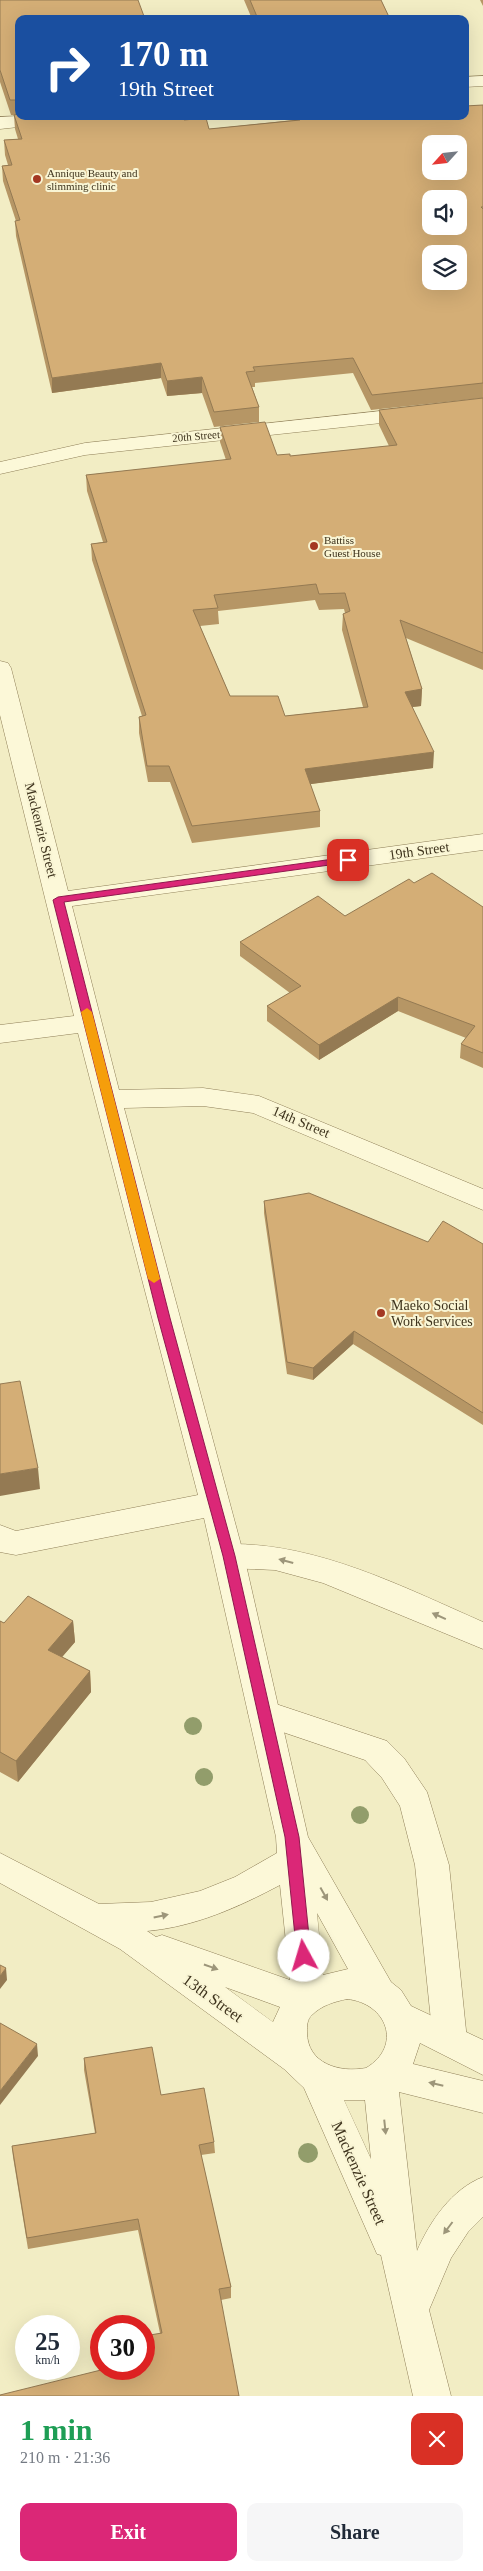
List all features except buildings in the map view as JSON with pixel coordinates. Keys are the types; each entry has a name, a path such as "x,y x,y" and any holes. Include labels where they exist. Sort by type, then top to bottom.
{"street":[{"path":"469,82 483,81"},
{"path":"0,123 31,120"},
{"name":"20th Street","path":"0,468 104,446 483,406"},
{"name":"Mackenzie Street","path":"0,668 108,1100 229,1556 293,1848 306,1997"},
{"name":"19th Street","path":"58,900 483,842"},
{"path":"0,1034 90,1023"},
{"name":"14th Street","path":"108,1100 204,1096 231,1098 259,1105 483,1200"},
{"path":"0,1537 4,1541 16,1543 214,1504"},
{"path":"229,1556 273,1558 315,1569 379,1590 483,1636"},
{"path":"264,1713 376,1750 393,1768 416,1802 432,1865 450,2040"},
{"path":"95,1919 156,1917 187,1910 239,1892 293,1848"},
{"name":"Mackenzie Street","path":"293,1848 389,2005"},
{"name":"13th Street","path":"0,1867 132,1939 306,2068"},
{"name":"13th Street","path":"132,1939 306,1997"},
{"path":"483,2059 389,2005 364,1986 330,1985 306,1997 294,2012 288,2027 289,2042 306,2068 333,2085 349,2086 384,2076 483,2097"},
{"path":"384,2076 398,2060 403,2046 404,2031 389,2005"},
{"name":"Mackenzie Street","path":"306,2068 400,2266"},
{"name":"Mackenzie Street","path":"384,2076 400,2266 432,2396"},
{"path":"411,2310 439,2241 460,2213 483,2194"}],"slow traffic":[{"path":"87,1012 154,1279"}],"place":[{"name":"Annique Beauty and slimming clinic","path":"37,179"},
{"name":"Battiss Guest House","path":"314,546"},
{"name":"Maeko Social Work Services","path":"381,1313"}],"route":[{"path":"304,1956 292,1837 229,1556 164,1318 58,900 348,860"}]}
